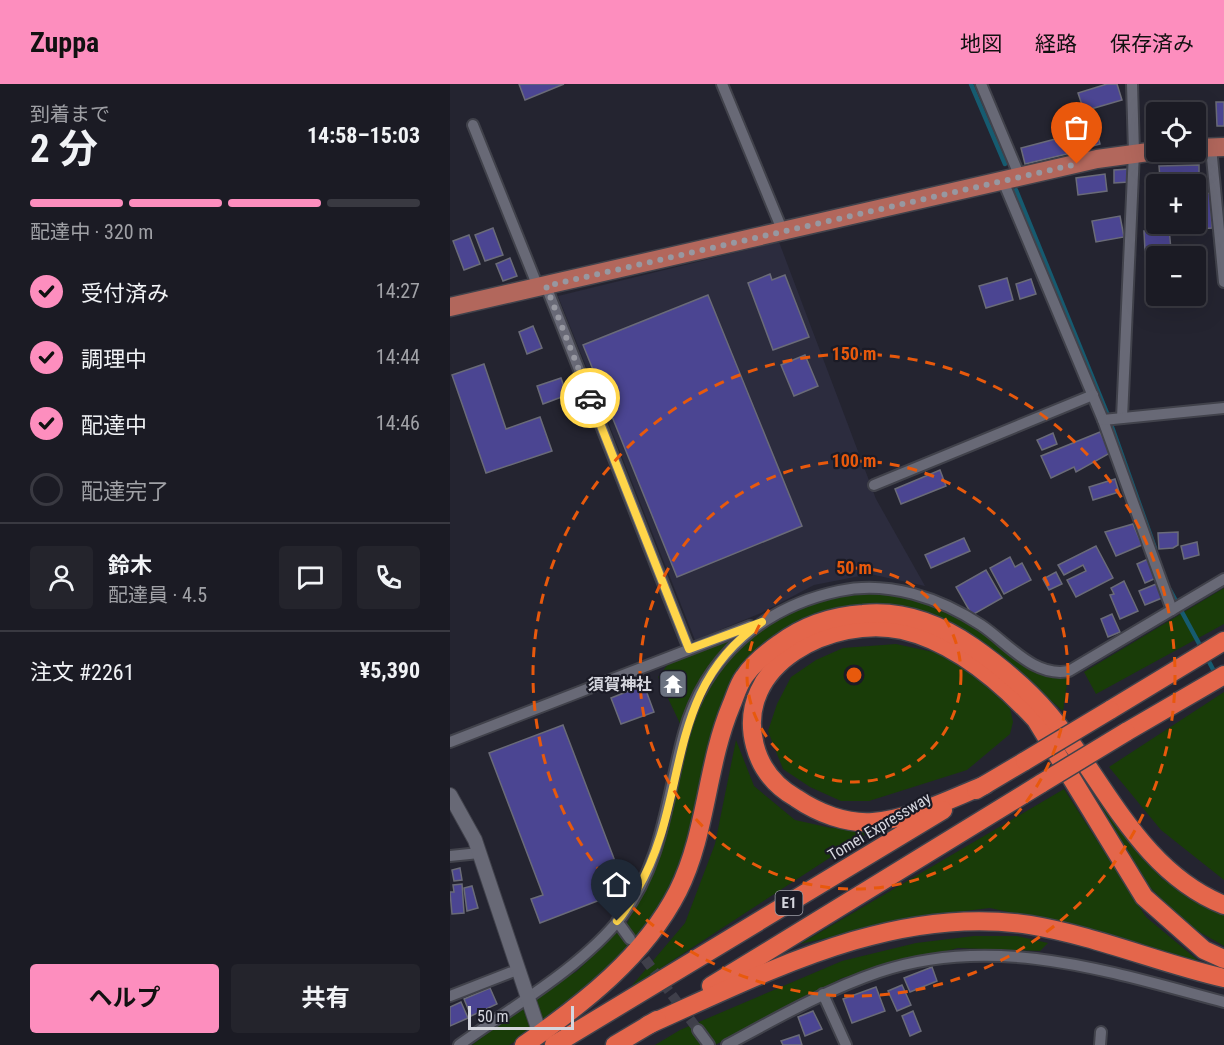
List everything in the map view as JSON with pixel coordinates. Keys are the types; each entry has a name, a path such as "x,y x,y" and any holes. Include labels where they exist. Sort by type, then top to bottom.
{"highway":[{"path":"525,1045 563,1018 625,963 666,912 689,866 720,732 743,678 763,655 788,637 820,622 848,615 905,615 951,632 991,660 1049,714 1106,792 1123,821 1156,857 1186,882 1224,905"},
{"path":"985,785 909,814 872,822 839,819 807,806 782,790 767,774 757,754 752,734 753,707 759,687 774,668 796,650 826,636 851,628 902,630 944,645 981,668 1014,696 1036,720 1144,897 1204,950 1224,959"},
{"name":"Tomei Expressway","path":"554,1045 1224,641"},
{"name":"E1","path":"615,1045 1042,783 1224,675"},
{"path":"648,1025 786,964 833,947 927,923 982,920 1032,926 1224,978"}],"main road":[{"path":"450,307 1011,179 1134,152 1146,151"}],"street":[{"path":"722,84 783,232"},
{"path":"981,84 1011,179 1103,420 1172,610"},
{"path":"1122,418 1134,152 1132,84"},
{"path":"473,125 542,287 689,649"},
{"path":"1210,147 1224,282"},
{"path":"874,485 1093,395"},
{"path":"1103,420 1224,408"},
{"path":"459,1045 552,980 617,921 642,881 656,852 684,732 712,672 728,650 743,635 787,606 842,590 882,588 916,594 960,613 981,625 1030,663 1057,674 1070,671 1224,579"},
{"path":"450,742 762,622"},
{"path":"450,795 458,805 479,853 537,1025"},
{"path":"450,856 479,853"},
{"path":"617,921 630,939"},
{"path":"727,1045 823,994 882,971 935,959 981,954 1066,962 1224,1002"},
{"path":"450,996 517,970"},
{"path":"823,994 846,1045"},
{"path":"698,1030 709,1045"},
{"path":"1100,1045 1101,1032"}],"shaded area":[{"path":"779,242 876,499 925,586 870,574 814,585 761,613 695,640 558,296"}],"green space":[{"path":"1224,588 1224,624 1096,694 1084,672"},
{"path":"870,589 931,600 1056,674 1069,671 1063,711 1003,660 881,605 800,619 747,666 685,877 647,935 544,1032 526,997 576,972 628,922 660,837 684,732 658,677 676,654 787,607"},
{"path":"896,644 938,653 992,686 1010,708 1013,722 1010,734 967,770 869,801 841,801 810,787 783,769 768,731 777,704 791,677 816,660 843,648"},
{"path":"1224,692 1224,880 1161,830 1109,767"},
{"path":"736,740 754,786 795,820 831,828 877,827 629,989 685,923 715,844"},
{"path":"1082,773 1162,879 1224,909 1224,946 1187,925 1145,882"},
{"path":"1064,789 1146,917 1200,962 1080,927 990,908 930,915 800,944"},
{"path":"974,936 1017,936 1048,943 1040,951 958,948 842,978 715,1045 655,1045 680,1030 842,961 916,943"},
{"path":"524,1006 536,1029 509,1045 472,1045"}],"building":[{"path":"519,84 564,84 525,100"},
{"path":"1107,84 1117,84 1122,100 1084,111 1078,93"},
{"path":"1216,102 1224,102 1224,126 1217,126"},
{"path":"1094,120 1100,144 1078,150 1071,126"},
{"path":"1067,136 1071,153 1025,164 1021,148"},
{"path":"1199,165 1199,174 1160,174 1159,166"},
{"path":"1129,169 1129,182 1114,183 1114,170"},
{"path":"1105,174 1107,191 1078,195 1076,178"},
{"path":"1210,193 1212,228 1206,228 1206,194"},
{"path":"1120,216 1124,237 1096,242 1092,221"},
{"path":"493,228 503,255 485,261 475,235"},
{"path":"1144,231 1146,234 1170,234 1171,246 1146,246 1145,251"},
{"path":"469,235 480,264 464,270 453,241"},
{"path":"510,258 517,276 503,281 496,264"},
{"path":"770,274 772,280 785,275 809,337 773,350 748,283"},
{"path":"1007,278 1013,300 986,308 979,286"},
{"path":"1031,279 1036,294 1020,299 1016,284"},
{"path":"708,295 802,526 677,577 583,345"},
{"path":"533,326 542,348 527,354 519,332"},
{"path":"805,355 818,386 794,396 781,365"},
{"path":"484,364 506,429 540,417 552,451 486,473 452,375"},
{"path":"561,378 567,395 543,404 537,386"},
{"path":"1100,432 1110,453 1076,472 1074,467 1051,478 1041,456"},
{"path":"1053,433 1057,444 1042,450 1037,440"},
{"path":"940,470 946,486 901,504 895,489"},
{"path":"1115,479 1119,492 1093,500 1089,487"},
{"path":"1133,524 1142,545 1116,556 1105,532"},
{"path":"1178,532 1178,545 1173,548 1159,549 1158,533"},
{"path":"964,538 970,551 931,568 925,555"},
{"path":"1197,542 1199,555 1184,559 1181,546"},
{"path":"1096,546 1113,578 1076,597 1067,580 1086,571 1083,565 1064,575 1058,565"},
{"path":"1010,557 1015,567 1022,563 1031,580 1004,594 990,568"},
{"path":"1148,559 1156,578 1145,583 1137,564"},
{"path":"986,570 1002,598 972,615 956,587"},
{"path":"1056,572 1062,584 1049,590 1043,579"},
{"path":"1124,581 1138,611 1120,619 1110,595 1114,594 1111,588"},
{"path":"1156,584 1162,598 1145,605 1139,591"},
{"path":"1112,614 1120,632 1108,637 1101,619"},
{"path":"644,685 654,712 621,724 611,698"},
{"path":"563,725 626,890 540,923 531,899 543,895 489,753"},
{"path":"460,868 462,880 454,881 452,870"},
{"path":"462,884 464,913 452,914 450,892 454,892 453,885"},
{"path":"472,886 478,908 467,911 464,888"},
{"path":"932,967 937,981 910,992 904,978"},
{"path":"902,985 911,1005 897,1011 888,991"},
{"path":"876,987 885,1011 852,1023 843,999"},
{"path":"490,988 497,1004 471,1016 464,999"},
{"path":"461,1002 468,1018 450,1026 450,1007"},
{"path":"813,1011 822,1029 805,1036 798,1017"},
{"path":"913,1011 921,1031 910,1036 902,1016"},
{"path":"799,1035 802,1045 783,1045 781,1041"}],"waterway":[{"path":"971,84 1005,164"},
{"path":"1016,190 1107,413 1155,548"},
{"path":"1170,590 1202,649"},
{"path":"1206,656 1216,675"}],"tunnel":[{"path":"636,947 698,1030"}],"way so far":[{"path":"590,398 546,286 1077,164"}],"place":[{"name":"須賀神社","path":"673,684"}],"route":[{"path":"590,398 689,649 762,622 743,635 728,650 712,672 696,703 684,732 667,813 656,852 642,881 617,921"}]}
